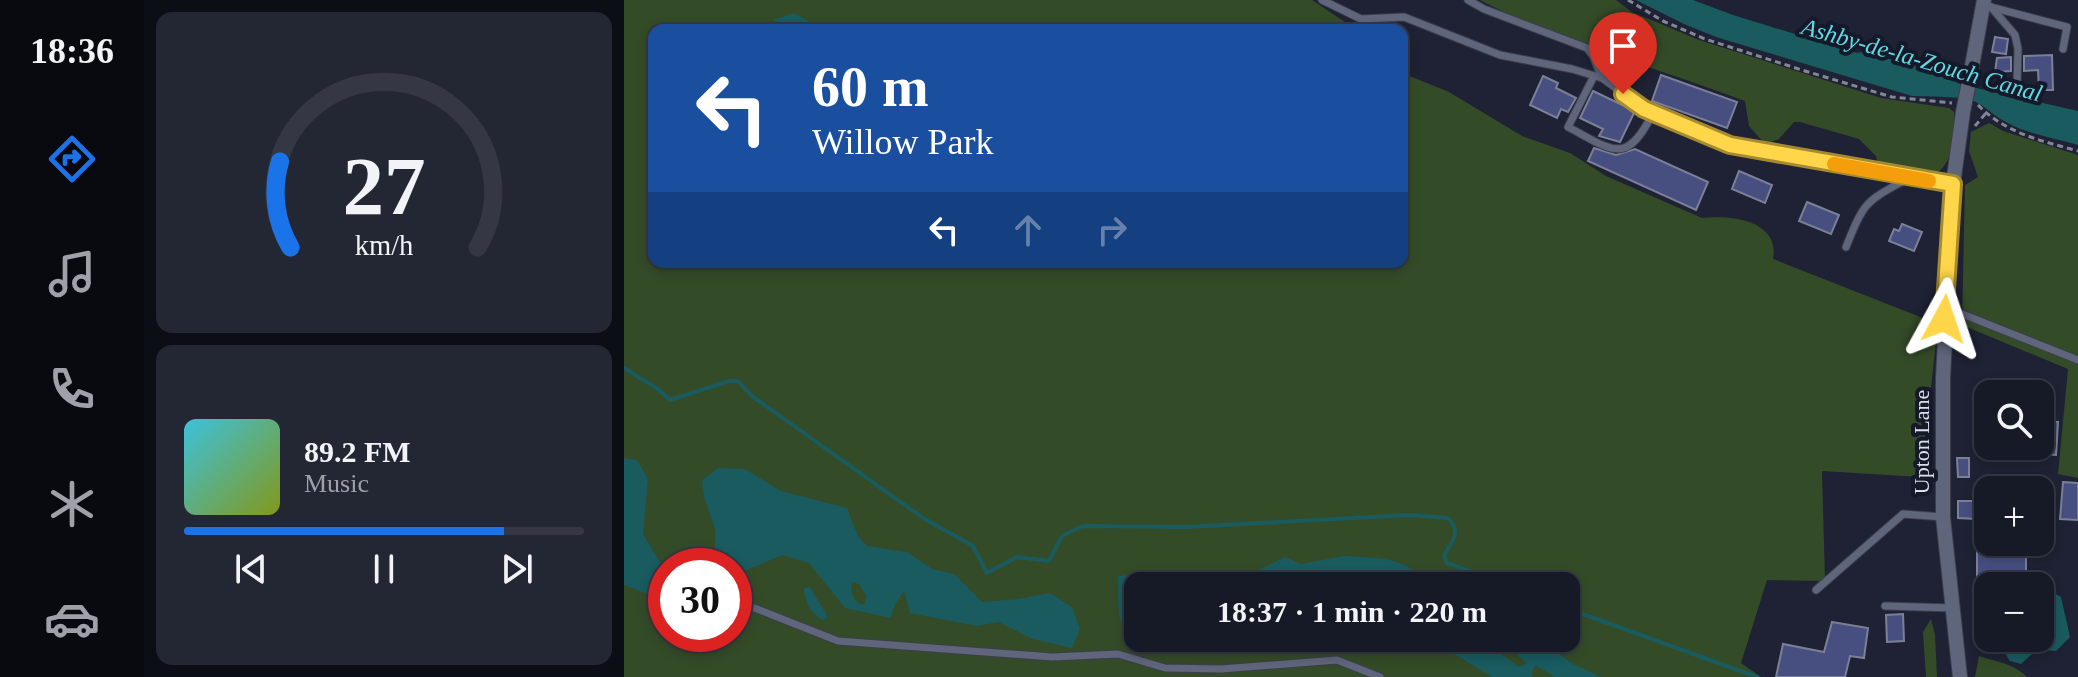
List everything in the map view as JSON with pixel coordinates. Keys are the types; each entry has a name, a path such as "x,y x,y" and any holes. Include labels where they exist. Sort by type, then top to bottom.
{"street":[{"name":"Upton Lane","path":"1960,677 1943,517 1945,313 1959,108 1970,77 1986,4"}],"lane":[{"path":"1322,0 1361,19 1404,17 1500,55 1598,77 1653,113 1730,145 1953,184"},
{"path":"1468,0 1587,48 1593,56 1598,77 1568,127 1608,148 1619,150 1639,139 1653,113"},
{"path":"1986,4 2067,27 2063,49"},
{"path":"1986,4 2015,35 2018,49 2017,85"},
{"path":"1846,247 1867,202 1909,178"},
{"path":"1945,313 2078,360"},
{"path":"1816,590 1903,514 1943,517"},
{"path":"1885,606 1953,608"},
{"path":"752,607 838,641 1052,657 1118,654 1165,668 1221,669 1337,660 1380,677"}],"path":[{"path":"1628,0 1663,21 1705,39 1892,97 1959,108"},
{"path":"1976,104 1994,121 2011,130 2078,151"}],"shaded area":[{"path":"624,0 1312,0 1348,24 648,24 648,268 1408,268 1408,75 1449,92 1522,136 1570,153 1606,176 1702,218 1739,219 1751,223 1769,236 1773,259 1938,324 1921,477 1822,471 1825,581 1767,580 1741,663 1761,677 624,677"},
{"path":"1480,0 1616,0 1632,12 1699,40 1881,98 1949,108 1954,112 1954,120 1949,158 1939,172 1931,175 1879,169 1876,156 1859,139 1800,122 1794,122 1779,139 1765,144 1749,126 1745,101 1578,42"},
{"path":"1636,0 1693,0 1857,53 1870,50 1878,57 1923,65 1963,85 2078,111 2078,145 2014,126 1969,99 1912,96 1716,37"},
{"path":"794,13 814,24 781,24 773,20"},
{"path":"1989,123 2003,131 2078,155 2078,478 2058,474 2068,369 1962,325 1965,185 1978,177 1969,151 1971,132"},
{"path":"624,458 637,460 648,479 643,534 651,548 648,548 648,594 624,585"},
{"path":"718,468 745,469 781,491 847,508 858,536 867,546 907,552 932,569 954,574 982,602 1050,593 1072,607 1080,629 1072,648 1033,639 999,622 977,626 910,613 904,591 890,618 845,608 809,563 783,555 752,568 752,548 715,548 715,529 704,497 702,480","holes":["852,582 859,584 866,595 862,605 856,601"]},
{"path":"1344,556 1380,558 1402,564 1415,572 1255,572 1285,557 1301,564"},
{"path":"1124,575 1124,628 1118,606 1118,576"},
{"path":"810,587 828,617 823,620 815,615 807,602 804,588"},
{"path":"2054,593 2061,597 2070,637 2056,651"},
{"path":"1931,619 1937,677 1926,677 1923,632"},
{"path":"1433,652 1498,652 1519,667 1527,663 1514,652 1556,652 1601,677 1555,677 1535,665 1533,677 1492,677 1456,655"},
{"path":"2004,652 2037,652 2021,664 2010,661"},
{"path":"1979,656 2010,666 2027,677 1975,677"}],"building":[{"path":"1995,37 2008,39 2006,54 1992,52"},
{"path":"2052,55 2053,90 2039,90 2038,70 2024,71 2024,56"},
{"path":"2011,57 2011,71 1995,72 1997,58"},
{"path":"1661,75 1737,102 1727,128 1652,101"},
{"path":"1543,76 1558,83 1556,88 1576,98 1568,112 1561,109 1557,118 1530,105"},
{"path":"1593,91 1635,111 1620,142 1599,136 1603,129 1580,118"},
{"path":"1594,148 1616,155 1635,149 1708,182 1696,210 1588,161"},
{"path":"1739,171 1772,185 1765,203 1732,189"},
{"path":"1807,202 1839,215 1831,234 1799,221"},
{"path":"1902,224 1922,232 1914,251 1889,241 1894,229 1899,231"},
{"path":"2054,422 2058,422 2054,455"},
{"path":"1957,458 1969,458 1969,477 1958,477"},
{"path":"2063,482 2078,483 2078,520 2060,519"},
{"path":"1958,501 1974,501 1974,519 1958,518"},
{"path":"1977,556 2026,556 2026,572 1977,572"},
{"path":"1903,614 1904,641 1887,642 1886,615"},
{"path":"1832,622 1868,628 1864,658 1850,656 1845,677 1776,677 1783,644 1824,652"}],"waterway":[{"path":"624,368 670,400 729,381 738,381 752,396 923,518 973,546 987,573 1017,557 1049,561 1062,536 1083,526 1186,527 1409,515 1448,518 1455,532 1444,555 1447,563 1471,572"},
{"path":"1580,613 1757,677"}],"slow traffic":[{"path":"1834,164 1929,181"}],"route":[{"path":"1623,94 1644,109 1717,142 1953,184 1944,319"}],"water label":[{"name":"Ashby-de-la-Zouch Canal","path":"1922,60"}]}
